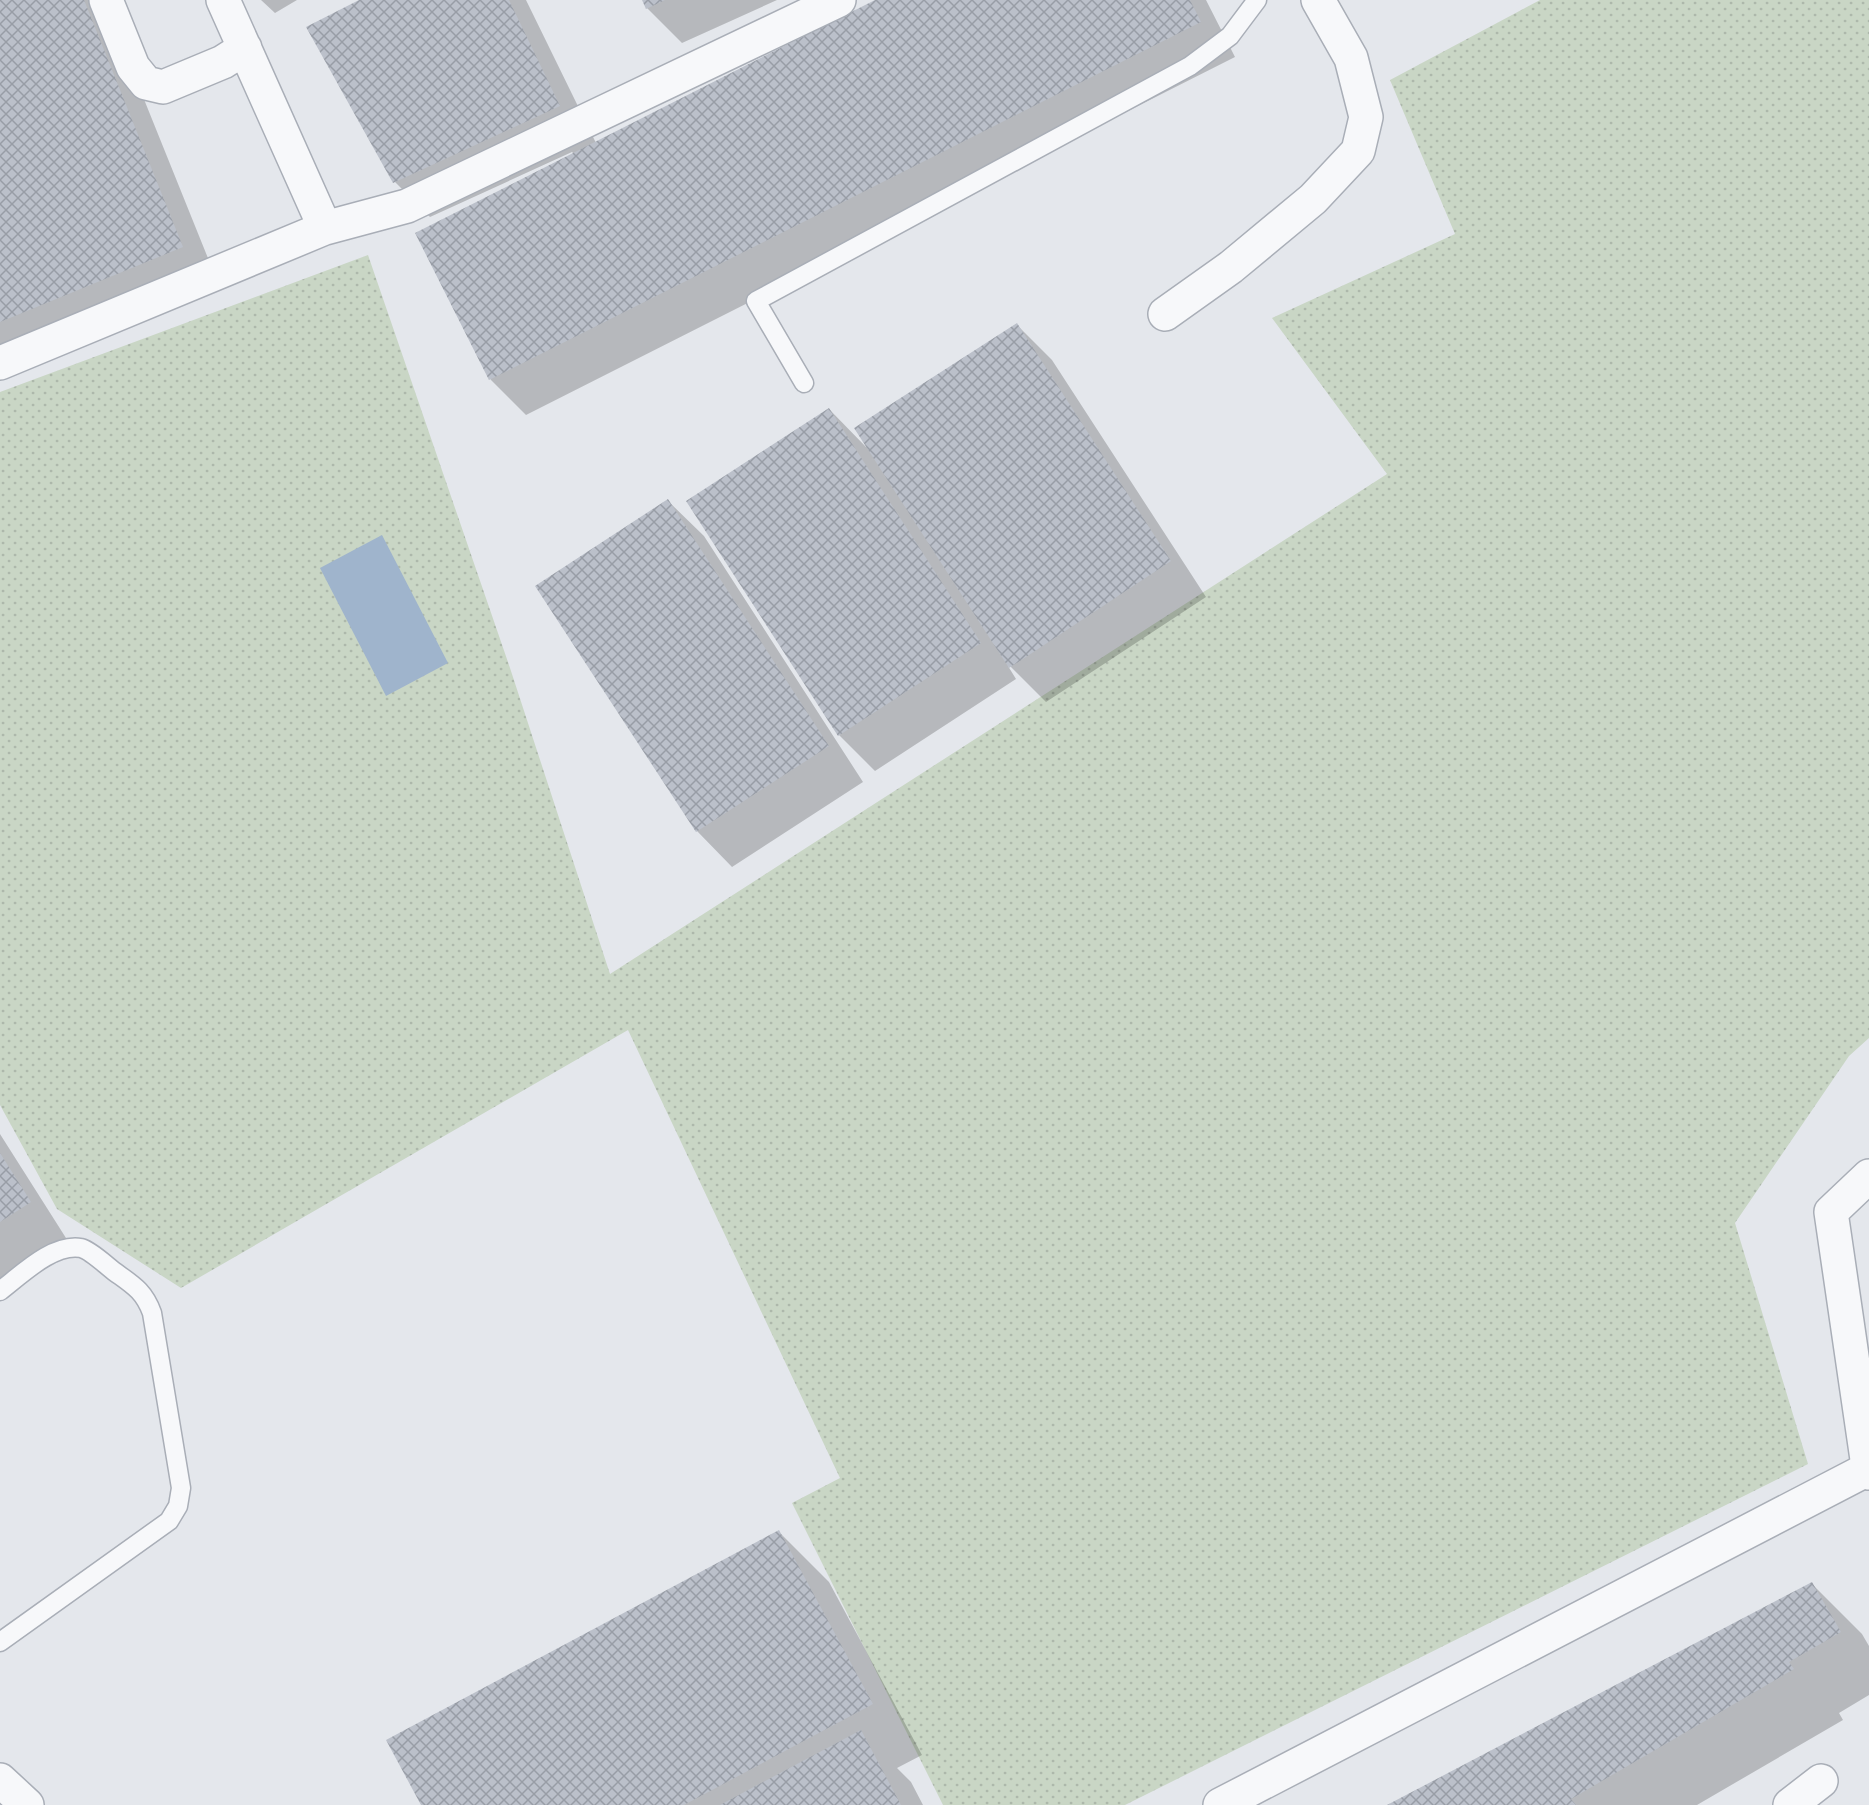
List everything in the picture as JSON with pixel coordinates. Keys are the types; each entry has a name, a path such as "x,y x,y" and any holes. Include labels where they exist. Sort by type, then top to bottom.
{"street":[{"path":"106,0 133,67 146,83 163,87 222,62 244,48"},
{"path":"223,0 325,228"},
{"path":"0,363 325,228 407,206 839,0"},
{"path":"1165,314 1231,267 1313,199 1358,150 1366,117 1351,58 1318,0"},
{"path":"1220,1805 1868,1471 1831,1212 1869,1176"},
{"path":"0,1780 27,1805"},
{"path":"1790,1805 1821,1781"}],"lane":[{"path":"804,383 756,301 1190,66 1230,36 1257,0"},
{"path":"0,1291 48,1255 65,1248 83,1248 139,1289 152,1313 181,1488 178,1506 169,1521 0,1642"}],"green space":[{"path":"1540,0 1869,0 1869,1038 1849,1056 1735,1223 1808,1464 1125,1805 943,1805 792,1503 840,1478 628,1030 181,1288 57,1209 0,1105 0,392 368,255 510,668 610,974 1387,474 1272,318 1455,234 1390,80"}],"water":[{"path":"382,535 448,663 386,696 320,568"}],"building":[{"path":"0,0 84,0 183,247 0,322"},
{"path":"359,0 509,0 560,106 393,183 306,27"},
{"path":"642,0 665,0 646,9"},
{"path":"875,0 1190,0 1201,22 489,380 415,233"},
{"path":"1017,323 1171,561 1009,668 854,428"},
{"path":"829,408 981,643 838,736 686,501"},
{"path":"668,499 829,746 696,832 535,586"},
{"path":"0,1153 31,1202 0,1222"},
{"path":"779,1530 873,1704 684,1805 421,1805 386,1740"},
{"path":"1812,1582 1841,1632 1789,1662 1794,1669 1571,1799 1576,1805 1387,1805"},
{"path":"861,1730 901,1805 720,1805"}]}
